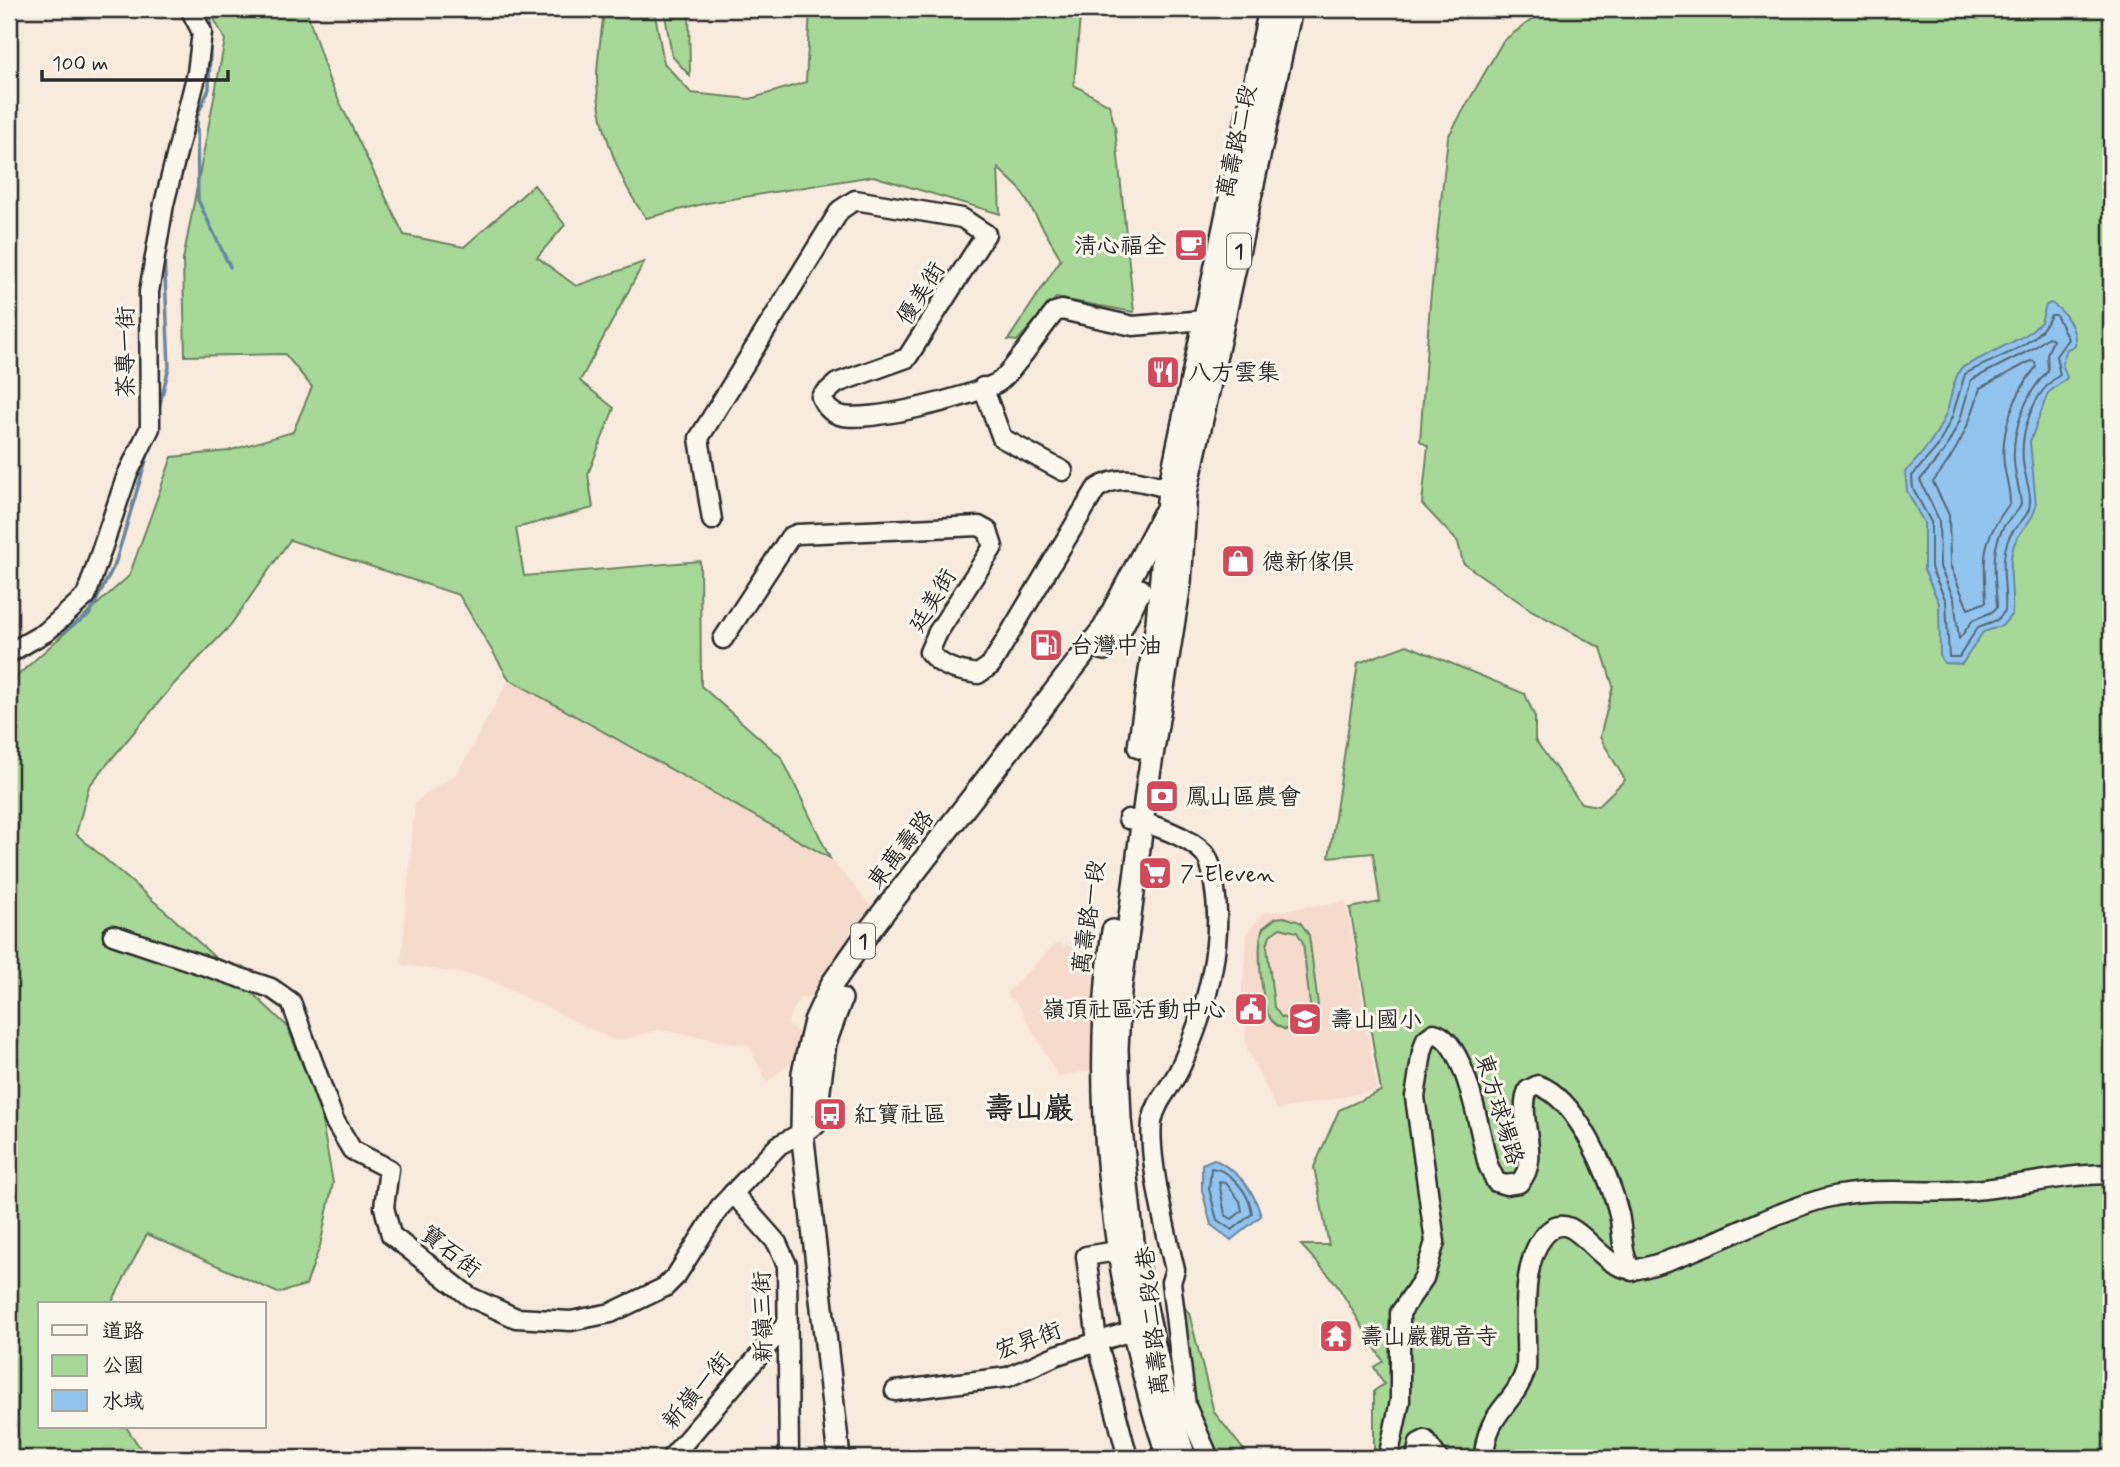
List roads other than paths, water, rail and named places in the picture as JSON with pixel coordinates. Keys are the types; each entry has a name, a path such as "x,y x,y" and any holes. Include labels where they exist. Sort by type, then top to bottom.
{"main road":[{"name":"萬壽路二段","path":"1173,539 1175,495 1204,320 1270,9"},
{"name":"萬壽路二段","path":"1175,495 1292,9"},
{"name":"東萬壽路","path":"839,1458 803,1073 815,1021 832,984 1104,628 1175,495"},
{"name":"東萬壽路","path":"853,1458 809,1128 833,1014 847,987 874,947 1126,617 1173,539"},
{"name":"萬壽路一段","path":"1173,539 1157,622 1135,820 1117,1049 1120,1119 1137,1264 1164,1392 1185,1458"},
{"name":"萬壽路一段","path":"1169,1458 1148,1396 1117,1251 1104,1117 1102,1046 1105,988 1180,583 1173,539"},
{"path":"1126,617 1151,617 1157,622"}],"street":[{"name":"茶專一街","path":"9,653 46,632 86,596 127,475 150,428 149,292 164,204 197,73 202,32 190,9"},
{"name":"優美街","path":"712,520 699,438 840,210 855,200 962,218 986,234 907,358 836,383 821,397 826,408 836,415 853,418 884,415 999,383 1055,312 1062,310 1133,327 1204,320"},
{"path":"983,387 1002,438 1063,471"},
{"name":"廷美街","path":"723,639 790,537 797,534 979,526 988,531 993,547 929,652 936,661 955,671 978,674 991,665 1096,489 1117,478 1131,478 1175,495"},
{"name":"萬壽路二段6巷","path":"1135,820 1176,835 1205,855 1212,869 1217,898 1213,970 1181,1066 1157,1106 1152,1124 1157,1176 1175,1270 1171,1282 1181,1378 1186,1406 1209,1458"},
{"name":"寶石街","path":"113,935 271,988 291,1002 334,1120 352,1150 389,1169 384,1207 391,1235 470,1297 516,1318 571,1321 611,1313 652,1295 676,1276 713,1216 733,1193 779,1145 809,1128"},
{"name":"東方球場路","path":"1388,1458 1400,1401 1400,1313 1424,1278 1435,1242 1431,1193 1420,1150 1415,1097 1422,1052 1430,1035 1434,1033 1445,1038 1458,1055 1488,1165 1496,1182 1506,1185 1518,1183 1528,1168 1524,1104 1528,1090 1538,1085 1566,1106 1606,1171 1620,1219 1626,1263 1632,1271"},
{"path":"1484,1458 1489,1424 1522,1383 1527,1369 1529,1269 1538,1247 1549,1231 1564,1227 1579,1231 1615,1267 1632,1271 1683,1257 1799,1207 1828,1198 1857,1193 1972,1191 2041,1179 2111,1174"},
{"name":"新嶺三街","path":"733,1193 784,1252 787,1265 789,1458"},
{"path":"1117,1251 1086,1256 1097,1341 1128,1458"},
{"name":"新嶺一街","path":"671,1458 788,1322"},
{"name":"宏昇街","path":"895,1391 1008,1377 1097,1341 1134,1330"},
{"path":"1416,1458 1419,1443 1425,1440 1438,1458"}],"water":[{"path":"2051,303 2069,321 2075,346 2067,349 2062,363 2067,378 2048,393 2030,442 2036,505 2013,548 2012,614 2002,626 1983,632 1962,664 1944,663 1940,656 1939,603 1924,570 1924,523 1907,491 1905,472 1935,436 1947,411 1961,368 2026,335 2041,322 2046,305"},
{"path":"1214,1159 1244,1182 1254,1197 1261,1216 1231,1240 1211,1225 1202,1190 1202,1164"}],"waterway":[{"path":"211,9 209,89 197,116 198,200 230,267"},
{"path":"172,208 197,116"},
{"path":"158,412 169,367 164,253"},
{"path":"9,666 89,615 115,564 150,447"}],"place":[{"name":"清心福全","path":"1191,245"},
{"name":"八方雲集","path":"1163,372"},
{"name":"德新傢俱","path":"1238,561"},
{"name":"台灣中油","path":"1046,645"},
{"name":"鳳山區農會","path":"1162,796"},
{"name":"7-Eleven","path":"1155,873"},
{"name":"嶺頂社區活動中心","path":"1251,1009"},
{"name":"壽山國小","path":"1305,1019"},
{"name":"紅寶社區","path":"830,1114"},
{"name":"壽山巖觀音寺","path":"1336,1336"}],"district":[{"name":"壽山巖","path":"1029,1108"}]}
